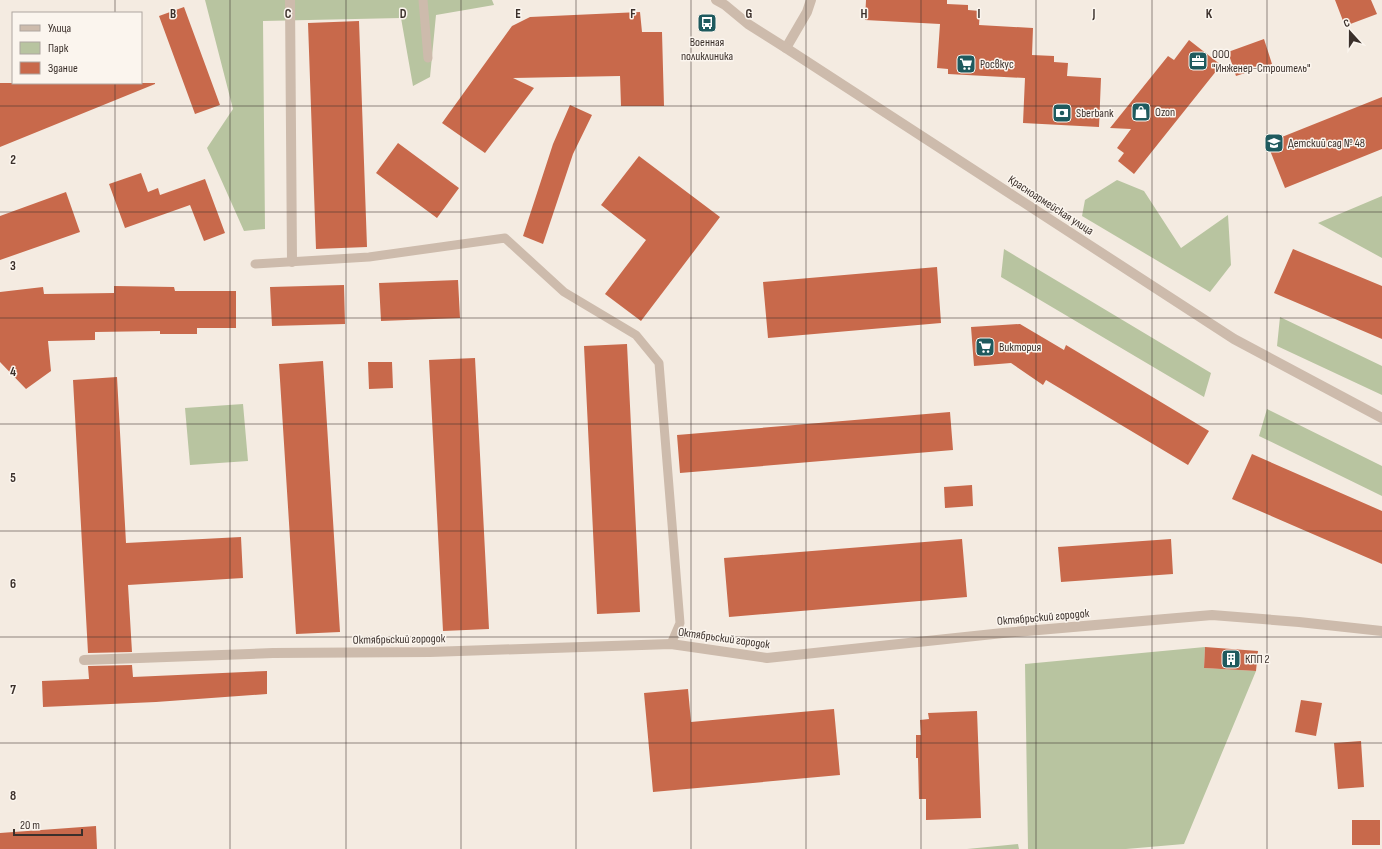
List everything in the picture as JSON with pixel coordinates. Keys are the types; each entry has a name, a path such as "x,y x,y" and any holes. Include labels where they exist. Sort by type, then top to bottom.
{"street":[{"path":"290,0 292,262"},
{"name":"Красноармейская улица","path":"716,0 786,48 1234,339 1382,418"},
{"path":"786,48 807,12 811,0"},
{"name":"Октябрьский городок","path":"84,660 273,653 430,652 671,644 767,658 1003,633 1212,616 1299,622 1382,631"}],"lane":[{"path":"423,0 428,58"},
{"path":"255,264 381,255 505,238 564,292 636,335 659,364 680,623 671,644"}],"green space":[{"path":"205,0 492,0 494,5 436,15 430,77 413,86 401,18 263,21 265,229 244,231 207,148 233,109"},
{"path":"1117,180 1144,191 1181,248 1228,215 1231,265 1210,292 1082,216 1085,200"},
{"path":"1382,196 1382,258 1318,223"},
{"path":"1004,249 1211,373 1204,397 1001,277"},
{"path":"1280,317 1382,366 1382,395 1277,346"},
{"path":"243,404 248,461 190,465 185,408"},
{"path":"1267,409 1382,466 1382,496 1259,436"},
{"path":"1205,647 1204,668 1256,671 1184,844 1126,849 1028,849 1025,664"},
{"path":"1018,844 1019,849 967,849"}],"building":[{"path":"866,0 947,0 947,4 968,5 968,10 980,11 979,25 1033,28 1032,55 1054,56 1054,62 1068,63 1067,76 1101,78 1099,127 1023,123 1025,78 948,74 948,69 937,68 940,24 865,20"},
{"path":"1335,0 1371,0 1377,14 1345,26"},
{"path":"184,7 220,105 195,114 159,16"},
{"path":"640,12 642,32 662,32 664,106 621,106 620,76 513,78 534,88 485,153 442,123 512,26 530,17"},
{"path":"359,21 367,247 316,249 308,23"},
{"path":"1264,39 1272,64 1236,76 1228,52"},
{"path":"1189,40 1221,65 1134,174 1118,161 1124,153 1117,148 1131,129 1110,128 1168,56 1174,60"},
{"path":"0,83 155,83 155,84 0,147"},
{"path":"1382,97 1382,149 1285,188 1267,143"},
{"path":"570,105 592,115 573,154 543,244 523,236 553,144"},
{"path":"398,143 459,188 437,218 376,173"},
{"path":"639,156 720,217 641,321 605,294 646,240 601,205"},
{"path":"141,173 148,192 158,188 160,195 205,179 225,233 204,241 190,205 125,228 109,184"},
{"path":"66,192 80,232 0,260 0,216"},
{"path":"1293,249 1382,286 1382,339 1274,293"},
{"path":"937,267 941,323 768,338 763,282"},
{"path":"458,280 460,318 381,321 379,283"},
{"path":"344,285 345,324 272,326 270,287"},
{"path":"114,286 174,287 175,291 236,291 236,328 197,328 197,334 160,334 160,331 95,332 95,340 48,341 51,371 26,389 0,362 0,292 43,287 44,294 114,293"},
{"path":"1020,324 1064,350 1066,345 1209,431 1188,465 1046,380 1043,385 1011,363 974,366 971,327"},
{"path":"627,344 640,612 597,614 584,346"},
{"path":"475,358 489,629 443,631 429,360"},
{"path":"323,361 340,632 296,634 279,364"},
{"path":"368,362 392,362 393,388 369,389"},
{"path":"117,377 126,543 241,537 243,578 128,585 132,652 88,653 73,380"},
{"path":"950,412 953,450 680,473 677,435"},
{"path":"1252,454 1382,511 1382,564 1232,499"},
{"path":"972,485 973,506 945,508 944,487"},
{"path":"962,539 967,597 729,617 724,558"},
{"path":"1171,539 1173,574 1061,582 1058,547"},
{"name":"КПП 2","path":"1205,647 1258,651 1256,671 1204,668"},
{"path":"132,665 133,677 267,671 267,694 156,702 43,707 42,681 89,679 88,666"},
{"path":"688,689 691,722 834,709 840,775 653,792 644,693"},
{"path":"1301,700 1322,703 1316,736 1295,732"},
{"path":"977,711 981,818 926,820 926,799 919,799 918,758 916,758 916,735 921,735 920,720 929,719 928,713"},
{"path":"1361,741 1364,787 1338,789 1334,743"},
{"path":"1352,820 1380,820 1380,845 1352,845"},
{"path":"96,826 97,849 0,849 0,833"}],"place":[{"name":"Военная поликлиника","path":"707,23"},
{"name":"ООО \"Инженер-Строитель\"","path":"1198,61"},
{"name":"Росвкус","path":"966,64"},
{"name":"Ozon","path":"1141,112"},
{"name":"Sberbank","path":"1062,113"},
{"name":"Детский сад № 48","path":"1274,143"},
{"name":"Виктория","path":"985,347"},
{"name":"КПП 2","path":"1231,659"}]}
